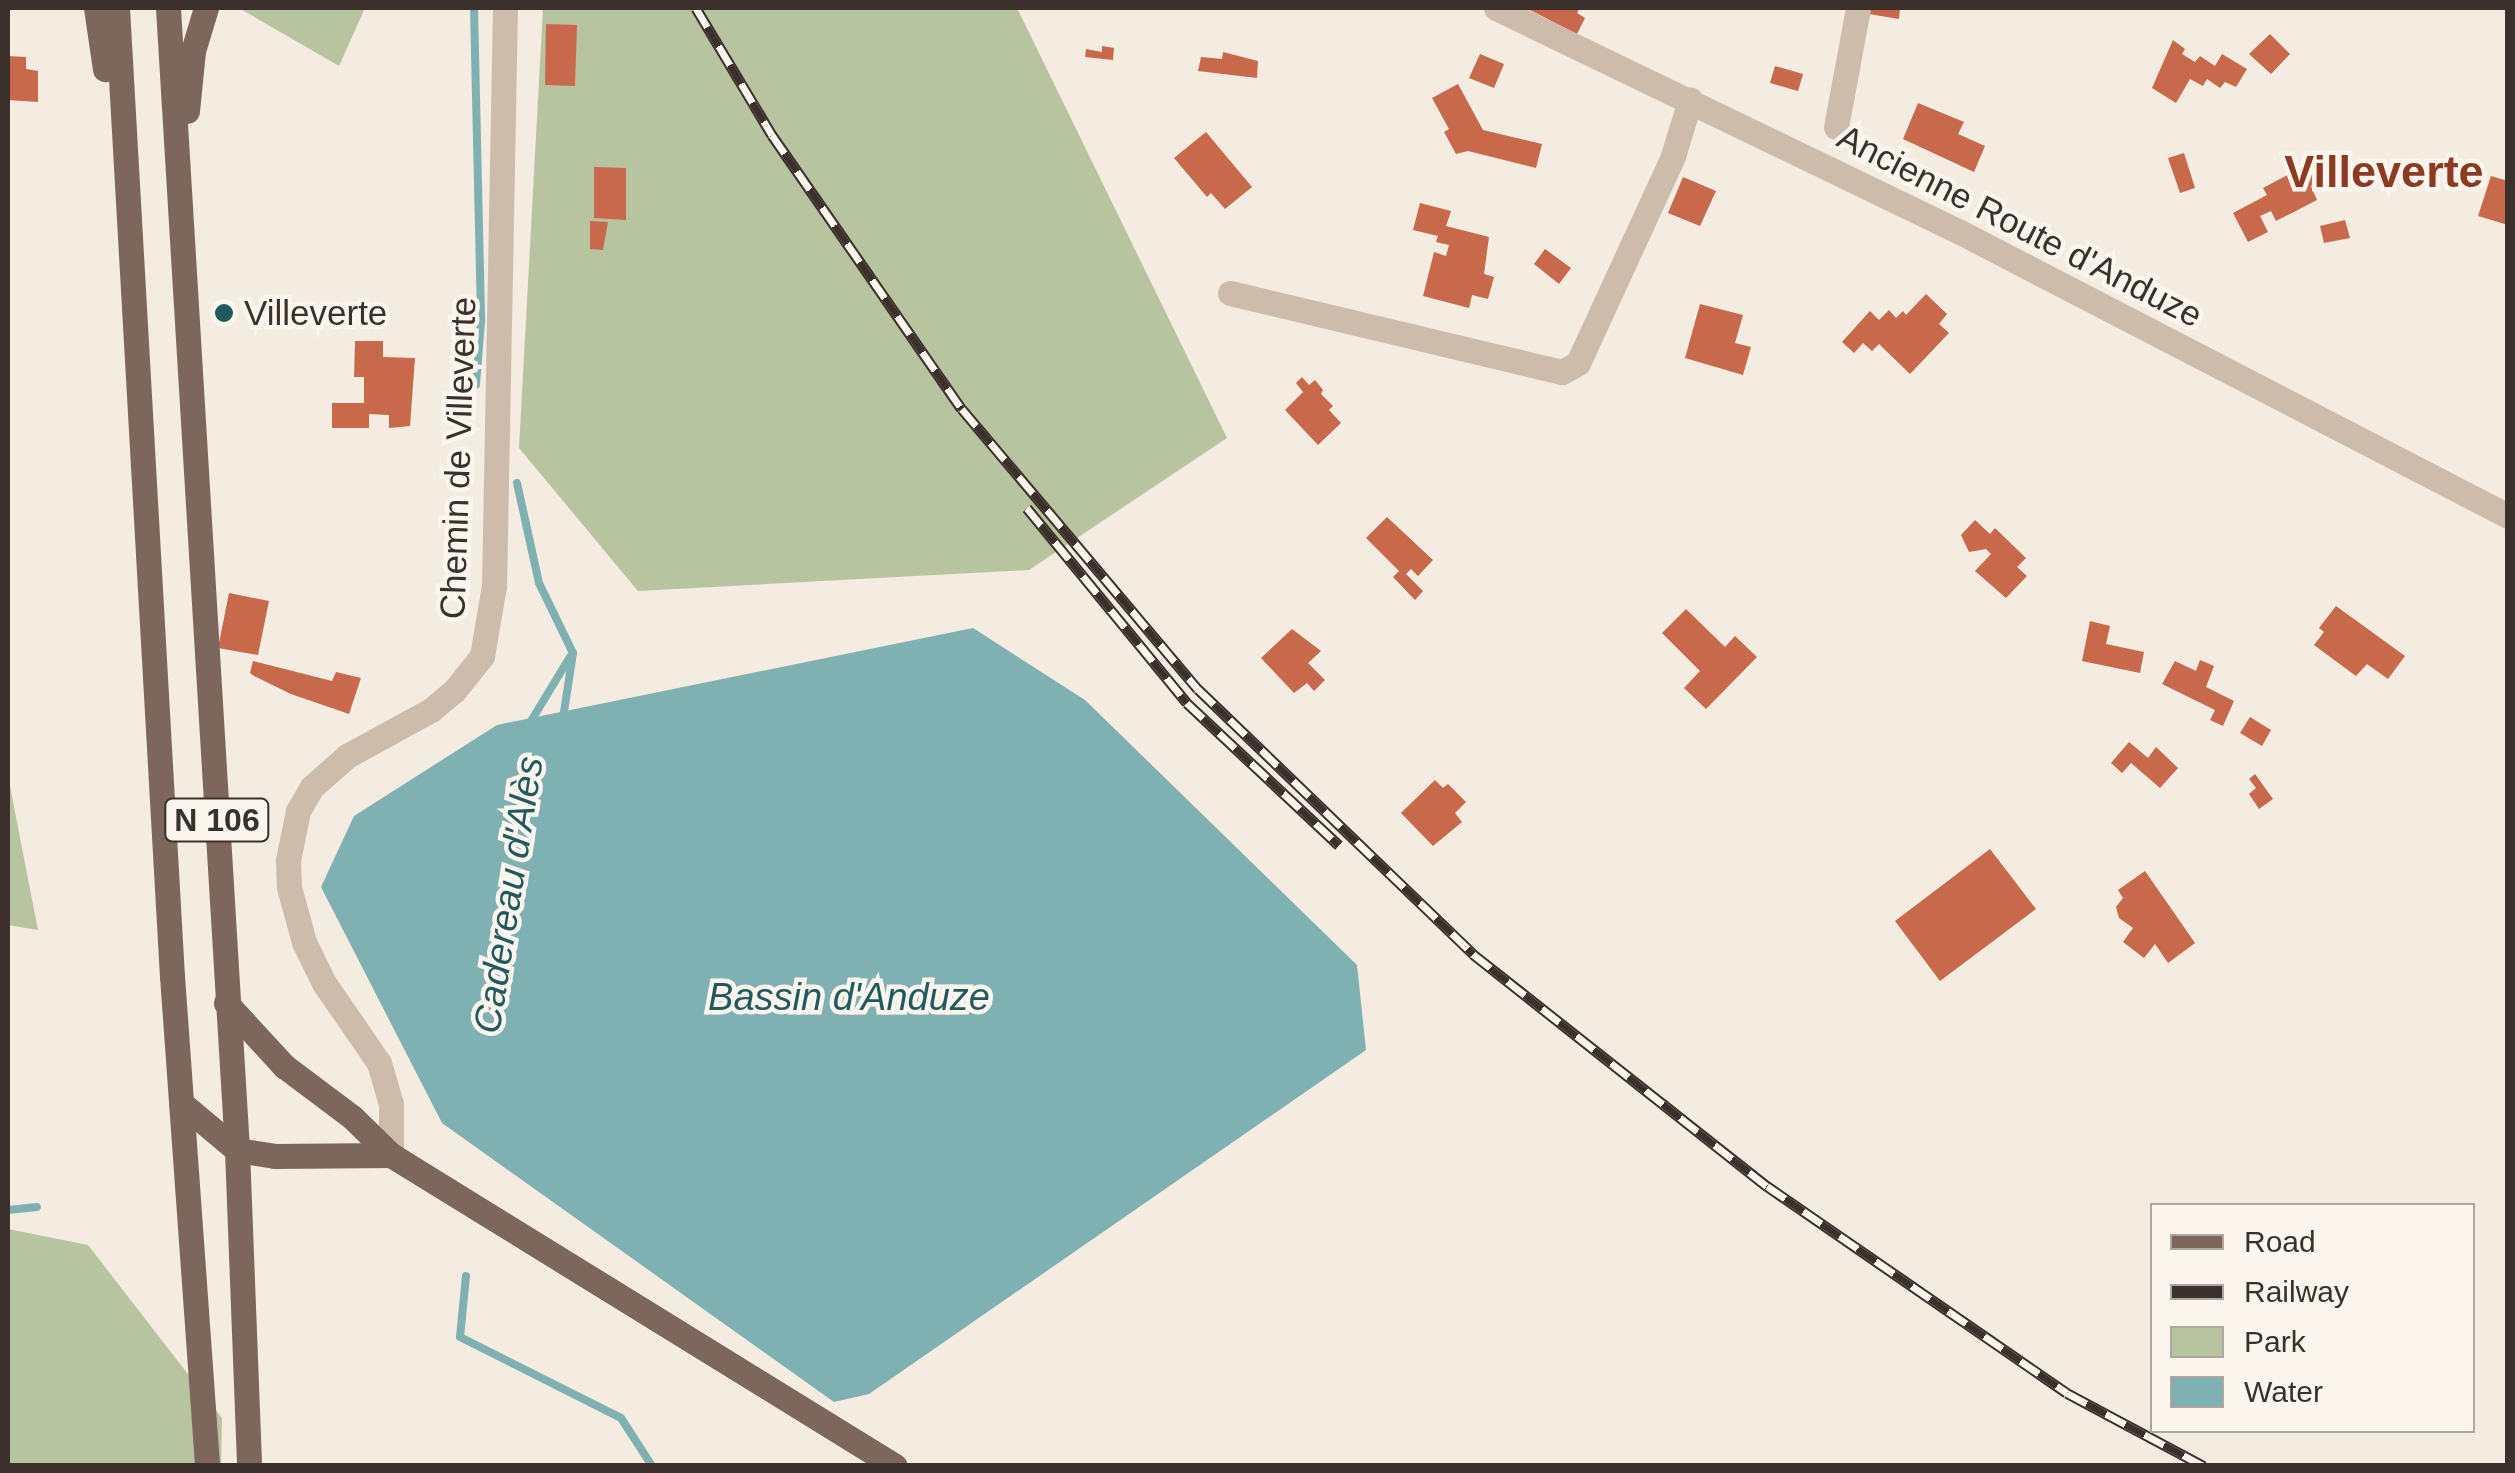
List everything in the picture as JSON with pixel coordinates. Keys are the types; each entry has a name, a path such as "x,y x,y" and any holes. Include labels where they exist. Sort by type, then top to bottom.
{"main road":[{"path":"96,8 127,227"},
{"name":"N 106","path":"117,8 127,227 207,1466"},
{"name":"N 106","path":"168,8 238,1150 249,1466"},
{"path":"180,175 194,50 206,8"},
{"path":"226,1003 284,1066 352,1117 391,1155 895,1466"},
{"path":"182,1102 238,1150 275,1156 391,1155"}],"street":[{"name":"Chemin de Villeverte","path":"391,1155 391,1104 379,1063 324,983 304,942 289,888 288,860 298,811 312,788 347,756 432,710 454,691 482,656 494,586 505,8"},
{"name":"Ancienne Route d'Anduze","path":"1496,8 1978,242 2508,516"},
{"path":"1836,128 1858,8"},
{"path":"1230,293 1562,372 1578,363 1673,156 1690,100"}],"green space":[{"path":"239,8 365,8 339,66"},
{"path":"543,8 1017,8 1227,438 1029,570 638,591 519,448"},
{"path":"8,776 38,930 8,925"},
{"path":"8,1229 88,1245 222,1418 221,1465 8,1466"}],"water":[{"name":"Bassin d'Anduze","path":"973,628 1085,700 1357,965 1366,1050 869,1394 834,1402 442,1123 321,887 354,816 497,725"}],"building":[{"path":"1526,8 1580,8 1577,13 1585,18 1577,34"},
{"path":"1870,8 1900,8 1899,19 1869,14"},
{"path":"546,24 577,25 575,86 545,85"},
{"path":"2270,34 2290,54 2271,74 2249,54"},
{"path":"2173,40 2185,49 2182,54 2195,62 2200,56 2215,66 2222,54 2247,69 2236,87 2225,82 2220,88 2207,79 2203,86 2190,79 2176,103 2152,88"},
{"path":"1102,46 1114,48 1113,60 1085,57 1086,49 1102,52"},
{"path":"1223,52 1258,61 1257,78 1198,71 1201,57 1222,59"},
{"path":"1480,54 1504,64 1494,88 1469,78"},
{"path":"8,56 26,57 26,69 38,71 38,102 8,100"},
{"path":"1775,66 1803,74 1798,91 1770,83"},
{"path":"1458,84 1483,130 1542,144 1536,168 1468,151 1456,154 1444,132 1449,129 1432,98"},
{"path":"1918,103 1964,122 1958,134 1985,146 1974,172 1903,139"},
{"path":"1206,132 1252,187 1225,209 1211,193 1207,197 1174,158"},
{"path":"2184,153 2195,188 2180,193 2168,158"},
{"path":"2308,164 2317,183 2311,186 2317,200 2276,221 2271,211 2260,216 2268,232 2248,242 2233,213 2267,195 2263,188"},
{"path":"594,167 626,168 626,220 594,218"},
{"path":"2491,176 2508,181 2508,225 2478,216"},
{"path":"1683,177 1716,191 1700,226 1668,213"},
{"path":"1420,203 1451,211 1446,226 1489,237 1484,274 1494,277 1488,299 1472,295 1469,308 1423,296 1434,252 1446,256 1449,245 1436,242 1438,236 1413,230"},
{"path":"2345,220 2350,238 2324,243 2320,226"},
{"path":"590,221 608,222 603,250 590,249"},
{"path":"1545,249 1571,268 1559,284 1534,264"},
{"path":"1926,294 1947,314 1939,324 1949,333 1910,374 1879,344 1872,351 1863,343 1854,353 1842,342 1870,311 1879,320 1889,310 1896,318 1903,311 1906,315"},
{"path":"1700,304 1743,315 1735,343 1751,347 1743,375 1685,358"},
{"path":"355,341 383,341 383,357 415,358 410,426 389,428 389,415 369,414 369,428 332,428 332,403 364,403 364,377 354,377"},
{"path":"1302,377 1309,385 1315,380 1323,390 1321,394 1333,406 1329,410 1341,423 1318,445 1285,410 1303,392 1296,383"},
{"path":"1387,517 1433,560 1418,576 1411,569 1406,574 1423,591 1415,600 1393,577 1399,571 1366,538"},
{"path":"1975,520 1990,534 1995,528 2026,558 2017,567 2027,576 2006,598 1975,571 1991,554 1986,549 1969,552 1961,535"},
{"path":"229,593 269,601 258,655 218,648"},
{"path":"2336,606 2405,656 2388,679 2367,664 2356,676 2314,645 2324,632 2319,628"},
{"path":"1686,609 1725,647 1735,636 1757,657 1706,709 1684,688 1700,671 1662,633"},
{"path":"2090,621 2110,626 2106,644 2144,652 2140,673 2082,661"},
{"path":"1292,629 1321,651 1308,663 1325,680 1314,691 1307,683 1294,693 1261,658"},
{"path":"2200,660 2214,666 2206,687 2234,701 2223,726 2210,720 2215,710 2162,684 2175,661 2196,671"},
{"path":"253,661 332,681 336,672 361,678 349,714 254,676 250,673"},
{"path":"2250,717 2271,730 2262,746 2240,733"},
{"path":"2129,742 2148,758 2156,747 2178,768 2160,788 2131,763 2122,773 2111,763"},
{"path":"2255,774 2273,799 2259,809 2249,794 2256,788 2249,779"},
{"path":"1435,780 1443,788 1448,784 1466,802 1455,813 1462,822 1433,846 1401,813"},
{"path":"1990,849 2036,909 1940,981 1895,921"},
{"path":"2145,871 2195,943 2168,963 2155,944 2144,958 2123,942 2133,928 2119,918 2116,907 2123,898 2118,890"}],"waterway":[{"name":"Cadereau d'Alès","path":"474,8 481,321 476,385"},
{"name":"Cadereau d'Alès","path":"517,483 539,583 573,653 563,718"},
{"name":"Cadereau d'Alès","path":"528,726 570,657"},
{"name":"Cadereau d'Alès","path":"8,1210 37,1207"},
{"name":"Cadereau d'Alès","path":"466,1276 460,1337 621,1418 652,1466"}],"railway":[{"path":"696,8 772,135 962,409 1198,689 1473,954 1767,1186 2067,1393 2204,1466"},
{"path":"1027,508 1187,703 1339,845"}],"place":[{"name":"Villeverte","path":"224,313"}],"district":[{"name":"Villeverte","path":"2384,172"}]}
